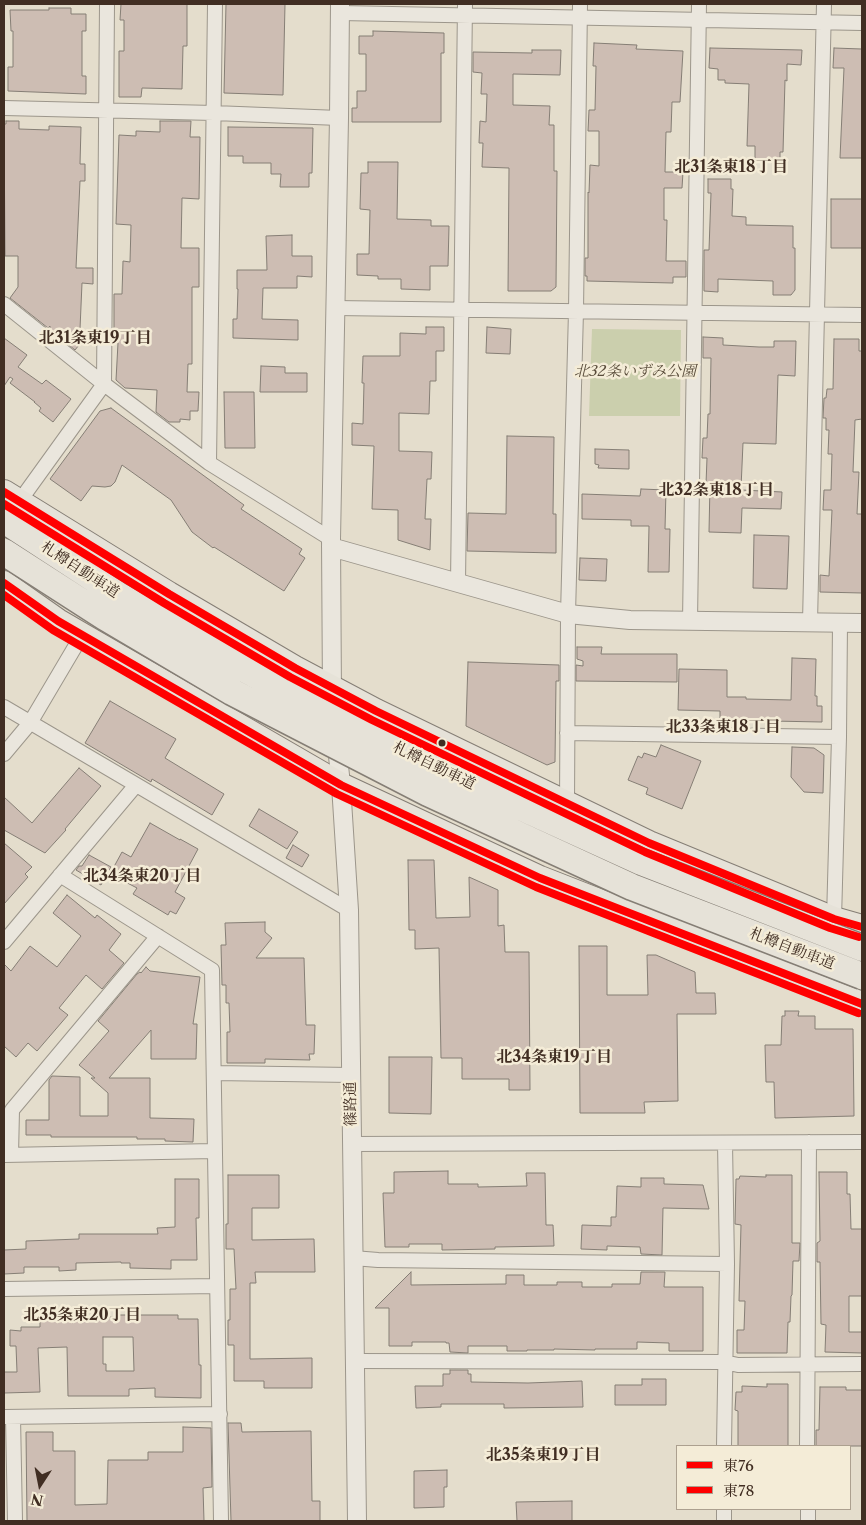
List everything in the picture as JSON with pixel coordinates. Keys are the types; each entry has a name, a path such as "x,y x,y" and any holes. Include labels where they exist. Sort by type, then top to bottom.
{"highway":[{"path":"9,505 169,594 295,668 376,711 649,843 834,919 862,927"},
{"name":"札樽自動車道","path":"9,505 120,596 246,670 439,770 640,862 862,948"},
{"name":"札樽自動車道","path":"4,552 105,617 232,692 428,793 632,887 862,976"},
{"path":"4,582 82,635 341,785 540,878 862,1004"}],"street":[{"path":"9,505 104,384 107,4"},
{"path":"209,463 215,4"},
{"path":"690,622 699,4"},
{"path":"810,622 824,4"},
{"path":"340,9 580,11 699,20 862,23"},
{"name":"篠路通","path":"340,9 331,543 331,687 341,785 349,910 357,1521"},
{"path":"458,583 465,10"},
{"path":"567,805 568,614 576,311 580,11"},
{"path":"4,108 339,118"},
{"path":"4,304 104,384 209,463 331,543 458,583 568,614 630,620 690,622 862,623"},
{"path":"335,308 862,315"},
{"path":"834,919 840,623"},
{"path":"4,754 30,723 82,635"},
{"path":"4,706 349,910"},
{"path":"567,733 839,737"},
{"path":"4,942 136,785"},
{"path":"60,875 212,970 221,1521"},
{"path":"158,936 12,1110 8,1155 214,1151"},
{"path":"214,1073 351,1075"},
{"path":"807,1445 809,1142"},
{"path":"352,1144 862,1142"},
{"path":"724,1445 727,1264 726,1143"},
{"path":"353,1258 378,1260 727,1264"},
{"path":"4,1289 217,1286"},
{"path":"355,1361 724,1362 738,1365 862,1364"},
{"path":"15,1521 8,1417 220,1414"}],"green space":[{"name":"北32条いずみ公園","path":"592,329 681,330 680,416 589,416"}],"building":[{"path":"121,4 187,4 187,46 183,46 182,89 142,88 141,97 119,97 119,51 124,51 124,20 120,20"},
{"path":"226,4 285,4 283,95 224,93"},
{"path":"49,8 71,8 71,14 86,14 86,31 82,31 82,76 86,76 86,94 8,91 8,67 13,67 13,31 11,31 10,10 49,10"},
{"path":"373,31 444,33 444,53 441,53 441,122 352,122 352,108 357,108 357,91 366,91 366,54 359,54 359,36 373,36"},
{"path":"594,43 637,45 636,49 683,51 680,102 672,102 671,132 666,132 665,172 683,172 682,188 664,188 664,220 667,220 666,261 686,261 686,277 673,277 673,283 587,281 587,276 585,276 585,258 588,258 590,165 599,166 599,131 588,131 589,110 595,110 596,66 593,66"},
{"path":"710,48 802,50 801,65 787,64 783,152 780,152 780,159 755,159 755,146 747,146 749,84 725,83 725,80 718,80 718,69 709,68"},
{"path":"834,48 862,49 862,158 840,158 844,68 833,68"},
{"path":"532,50 561,50 560,75 513,74 513,105 550,106 549,125 554,125 554,171 557,171 556,287 551,291 508,291 509,168 482,167 483,143 479,143 480,121 486,122 487,94 481,94 482,73 473,72 473,52 532,53"},
{"path":"6,121 19,121 19,129 49,130 49,126 81,127 80,164 85,164 85,181 80,181 76,268 93,268 93,284 82,283 80,329 87,335 75,350 50,329 50,326 48,328 10,298 18,287 18,256 5,256 4,124 6,124"},
{"path":"160,121 191,121 190,137 200,137 199,199 182,198 181,248 199,248 199,287 192,287 192,364 188,364 187,392 199,392 198,411 190,411 190,420 180,419 180,422 169,422 156,412 157,390 125,388 116,380 118,343 117,338 114,338 114,294 122,294 123,261 130,262 131,225 116,224 119,135 136,136 136,131 160,132"},
{"path":"228,127 313,128 312,173 309,173 309,187 280,187 281,174 271,174 271,163 243,163 243,156 228,156"},
{"path":"368,162 398,162 397,219 431,220 431,226 449,226 448,266 430,266 430,290 401,289 401,279 378,279 378,276 357,275 357,254 369,254 370,210 360,209 361,173 368,173"},
{"path":"708,179 731,179 731,189 733,189 732,216 746,217 746,225 793,226 795,290 791,295 773,295 773,281 718,279 718,292 704,291 704,250 709,250 711,193 708,193"},
{"path":"831,199 862,199 862,248 831,248"},
{"path":"292,235 292,256 312,256 312,277 297,276 297,288 263,288 262,319 298,320 298,340 233,338 233,319 237,319 237,270 267,270 266,236"},
{"path":"426,327 444,327 444,351 436,351 436,381 430,381 429,414 399,413 399,451 432,452 431,479 427,479 425,519 431,519 430,550 398,540 398,510 372,509 374,446 352,445 352,423 363,424 363,356 400,356 400,333 426,334"},
{"path":"487,327 511,329 510,354 486,353"},
{"path":"703,337 723,338 723,345 759,347 774,347 774,341 796,341 795,376 778,375 776,444 743,443 742,490 782,492 781,509 742,508 741,533 709,532 710,484 706,484 707,458 702,458 703,438 707,438 708,414 710,414 711,358 703,358"},
{"path":"4,338 27,355 18,367 42,384 46,380 71,399 53,422 39,411 41,408 35,402 10,383 13,379 10,377 4,386"},
{"path":"834,339 859,339 859,351 862,351 862,419 855,420 853,472 859,472 857,514 862,514 862,593 820,592 820,575 829,576 832,510 823,510 824,490 831,490 832,454 828,454 829,430 826,430 826,418 823,418 824,398 826,398 827,389 833,389"},
{"path":"261,366 285,367 285,373 307,373 307,392 260,392"},
{"path":"224,392 254,392 255,448 225,448"},
{"path":"111,408 244,505 241,509 302,549 299,554 305,558 284,591 213,548 192,532 171,500 122,465 115,482 111,486 92,486 81,501 50,479 100,411"},
{"path":"507,436 554,437 553,514 556,514 556,553 467,551 468,513 506,514"},
{"path":"595,449 629,450 629,469 598,468 599,465 595,464"},
{"path":"641,489 666,490 665,529 670,529 669,572 648,572 649,526 631,526 631,520 582,519 582,494 640,496"},
{"path":"754,535 789,536 787,589 753,588"},
{"path":"580,558 607,559 606,581 579,580"},
{"path":"577,647 602,647 601,654 677,654 677,682 576,681 576,665 583,666 583,661 577,659"},
{"path":"792,658 816,659 815,696 817,696 817,706 822,706 822,722 720,720 720,711 678,710 679,669 727,670 727,697 791,700"},
{"path":"468,662 559,665 559,681 556,681 555,762 547,765 466,726"},
{"path":"110,701 176,739 165,758 224,794 212,815 152,779 151,782 85,743"},
{"path":"661,745 701,761 682,809 646,794 648,788 628,780 638,756 642,758 644,753 656,757"},
{"path":"792,747 814,748 824,755 823,793 804,792 791,777"},
{"path":"79,768 101,786 45,853 4,830 4,797 32,823"},
{"path":"259,809 298,832 287,849 249,826"},
{"path":"150,823 198,849 175,892 185,898 176,914 170,911 168,915 133,894 137,888 110,874 122,852 131,857"},
{"path":"4,843 32,867 25,874 28,877 4,904"},
{"path":"293,845 309,855 302,867 286,858"},
{"path":"89,855 111,867 101,885 76,870 79,866 82,866"},
{"path":"408,860 434,860 436,918 470,917 469,877 498,890 498,926 504,925 505,952 529,952 530,1090 509,1090 509,1079 462,1079 462,1058 441,1058 439,948 415,949 415,930 409,930"},
{"path":"67,895 95,918 97,915 121,934 109,950 124,963 102,989 86,975 59,1008 68,1015 37,1051 28,1043 16,1057 4,1046 4,964 11,971 30,946 57,967 81,936 53,913"},
{"path":"265,922 265,932 272,938 256,958 304,958 306,1025 315,1025 314,1054 309,1054 310,1060 265,1059 265,1063 227,1063 227,1032 230,1032 229,1003 226,1003 226,985 222,985 221,945 226,945 225,923"},
{"path":"579,946 607,946 607,995 648,995 647,955 656,955 695,972 696,993 715,993 716,1014 677,1014 678,1101 644,1102 645,1113 580,1113"},
{"path":"146,967 150,971 200,977 193,1024 197,1024 196,1059 151,1059 151,1030 109,1078 150,1078 150,1118 194,1119 193,1142 137,1139 137,1137 51,1137 51,1135 26,1135 26,1120 49,1120 49,1080 52,1076 80,1077 80,1116 108,1116 108,1093 91,1078 95,1078 79,1065 109,1031 98,1021 137,974 141,973"},
{"path":"785,1011 799,1011 798,1016 815,1016 815,1029 853,1029 854,1116 775,1118 774,1082 766,1082 765,1045 781,1045 782,1016 785,1016"},
{"path":"389,1057 432,1057 431,1114 389,1113"},
{"path":"448,1171 448,1184 478,1184 478,1187 527,1186 526,1173 545,1173 546,1225 553,1225 554,1246 442,1250 442,1244 409,1244 409,1247 385,1247 383,1193 394,1193 394,1172"},
{"path":"819,1172 847,1172 847,1194 850,1194 851,1229 862,1229 862,1296 849,1296 849,1332 862,1332 862,1353 825,1352 826,1325 821,1324 820,1262 817,1262 817,1243 820,1241"},
{"path":"228,1175 279,1175 279,1208 252,1208 252,1240 314,1239 315,1272 255,1272 256,1283 250,1283 250,1359 312,1358 312,1388 264,1388 264,1381 234,1381 234,1345 228,1345 230,1289 236,1289 234,1249 226,1249"},
{"path":"766,1175 792,1175 792,1243 800,1243 799,1261 793,1261 787,1353 737,1353 737,1330 744,1330 745,1301 739,1301 741,1225 735,1224 736,1179 739,1179 740,1176 766,1177"},
{"path":"641,1178 664,1178 664,1184 703,1185 709,1209 663,1208 662,1255 641,1254 640,1247 607,1246 607,1250 581,1249 582,1225 611,1226 611,1217 616,1217 617,1186 641,1187"},
{"path":"175,1179 199,1179 199,1218 196,1218 197,1260 171,1260 171,1269 130,1268 130,1263 121,1262 76,1263 76,1270 59,1271 59,1267 24,1267 24,1273 4,1274 4,1250 26,1249 26,1241 79,1239 79,1234 158,1234 157,1228 175,1227"},
{"path":"411,1272 411,1285 506,1284 506,1275 524,1275 524,1285 557,1285 557,1282 582,1282 582,1287 612,1287 612,1284 640,1284 641,1272 665,1272 664,1287 703,1287 703,1351 669,1351 669,1343 637,1342 637,1349 595,1350 507,1351 507,1346 468,1346 468,1353 450,1352 449,1343 446,1342 412,1342 412,1346 389,1346 389,1308 375,1308"},
{"path":"116,1315 178,1315 178,1319 198,1319 201,1398 155,1397 155,1388 129,1389 129,1396 68,1396 67,1347 38,1348 40,1392 4,1393 4,1372 17,1372 16,1346 10,1346 10,1330 21,1331 21,1327 40,1327 40,1319 116,1317","holes":["103,1337 133,1337 134,1371 106,1371 106,1364 103,1364"]},
{"path":"450,1370 468,1370 468,1374 471,1374 471,1382 528,1383 582,1381 583,1407 504,1408 504,1404 441,1404 441,1407 416,1408 415,1386 443,1386 443,1374 450,1374"},
{"path":"642,1379 666,1379 666,1405 615,1405 615,1385 642,1385"},
{"path":"767,1384 788,1384 788,1445 738,1445 738,1411 735,1410 736,1392 742,1392 742,1386 767,1387"},
{"path":"820,1387 846,1387 846,1390 862,1390 862,1446 816,1445 816,1430 819,1430"},
{"path":"228,1423 241,1423 242,1432 311,1431 312,1501 320,1501 320,1521 231,1521"},
{"path":"183,1427 211,1428 212,1487 203,1488 204,1521 27,1521 26,1432 53,1432 53,1451 75,1451 75,1505 107,1504 108,1460 148,1460 148,1452 183,1452"},
{"path":"447,1470 447,1487 444,1487 444,1507 414,1508 414,1471"},
{"path":"572,1501 572,1521 517,1521 516,1502"}],"transit line":[{"name":"東76","path":"4,492 169,594 295,668 376,711 649,843 834,919 862,927"},
{"name":"東78","path":"4,504 164,603 290,677 372,720 645,852 830,928 859,937"},
{"name":"東76","path":"4,583 58,621 341,785 540,878 862,1004"},
{"name":"東78","path":"4,595 53,630 337,794 536,887 858,1013"}],"district":[{"name":"北31条東18丁目","path":"731,167"},
{"name":"北31条東19丁目","path":"95,338"},
{"name":"北32条東18丁目","path":"716,490"},
{"name":"北33条東18丁目","path":"723,727"},
{"name":"北34条東20丁目","path":"142,876"},
{"name":"北34条東19丁目","path":"554,1057"},
{"name":"北35条東20丁目","path":"82,1315"},
{"name":"北35条東19丁目","path":"543,1455"}]}
